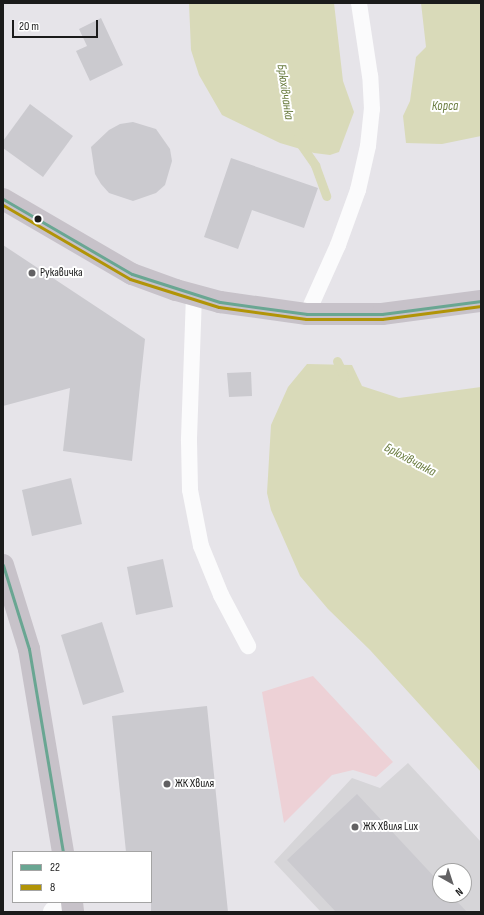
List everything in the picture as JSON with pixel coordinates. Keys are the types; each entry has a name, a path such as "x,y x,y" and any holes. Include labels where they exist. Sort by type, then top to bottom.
{"main road":[{"path":"3,199 132,274 194,295 255,308 308,314 382,314 481,301"},
{"path":"3,565 29,648 63,851"}],"lane":[{"path":"308,314 350,211 368,146 372,109 370,76 359,3"},
{"path":"194,295 189,441 190,490 201,546 221,595 248,646"}],"shaded area":[{"path":"313,676 393,762 376,777 353,770 332,775 284,823 262,692"},
{"name":"ЖК Хвиля Lux","path":"408,763 481,842 481,912 321,912 274,862 352,778 380,788"}],"water":[{"path":"189,3 334,3 343,81 354,112 339,152 330,155 314,153 280,143 222,115 199,75 191,50"},
{"name":"Корса","path":"421,3 481,3 481,136 442,144 406,143 403,116 410,101 416,57 426,47"},
{"path":"307,364 352,365 362,386 399,398 481,387 481,772 370,650 328,609 300,576 271,510 267,493 271,425 288,387"}],"building":[{"path":"101,18 123,65 90,81 76,51 87,46 79,29"},
{"path":"30,104 73,136 43,177 3,148 3,141"},
{"path":"133,122 156,129 170,149 172,161 165,185 156,193 133,201 109,193 101,184 95,174 91,147 109,130 120,124"},
{"path":"231,158 318,188 304,228 252,210 238,249 204,237"},
{"path":"3,245 145,339 132,461 63,451 70,388 3,406"},
{"path":"251,372 252,396 229,397 227,373"},
{"path":"71,478 82,524 32,536 22,490"},
{"path":"163,559 173,607 136,615 127,567"},
{"path":"102,622 124,692 83,705 61,635"},
{"name":"ЖК Хвиля","path":"207,706 228,912 151,912 152,851 126,851 112,716"},
{"name":"ЖК Хвиля Lux","path":"357,794 432,874 432,903 459,903 467,912 336,912 287,860"}],"waterway":[{"name":"Брюхівчанка","path":"297,139 315,165 326,196"},
{"name":"Брюхівчанка","path":"337,361 344,376"}],"transit line":[{"name":"22","path":"3,199 132,274 220,302 307,314 382,314 481,301"},
{"name":"8","path":"3,205 130,279 219,307 306,319 382,319 481,306"},
{"name":"22","path":"3,565 29,649 63,851"}],"place":[{"name":"Рукавичка","path":"32,273"},
{"name":"ЖК Хвиля","path":"167,784"},
{"name":"ЖК Хвиля Lux","path":"355,827"}]}
